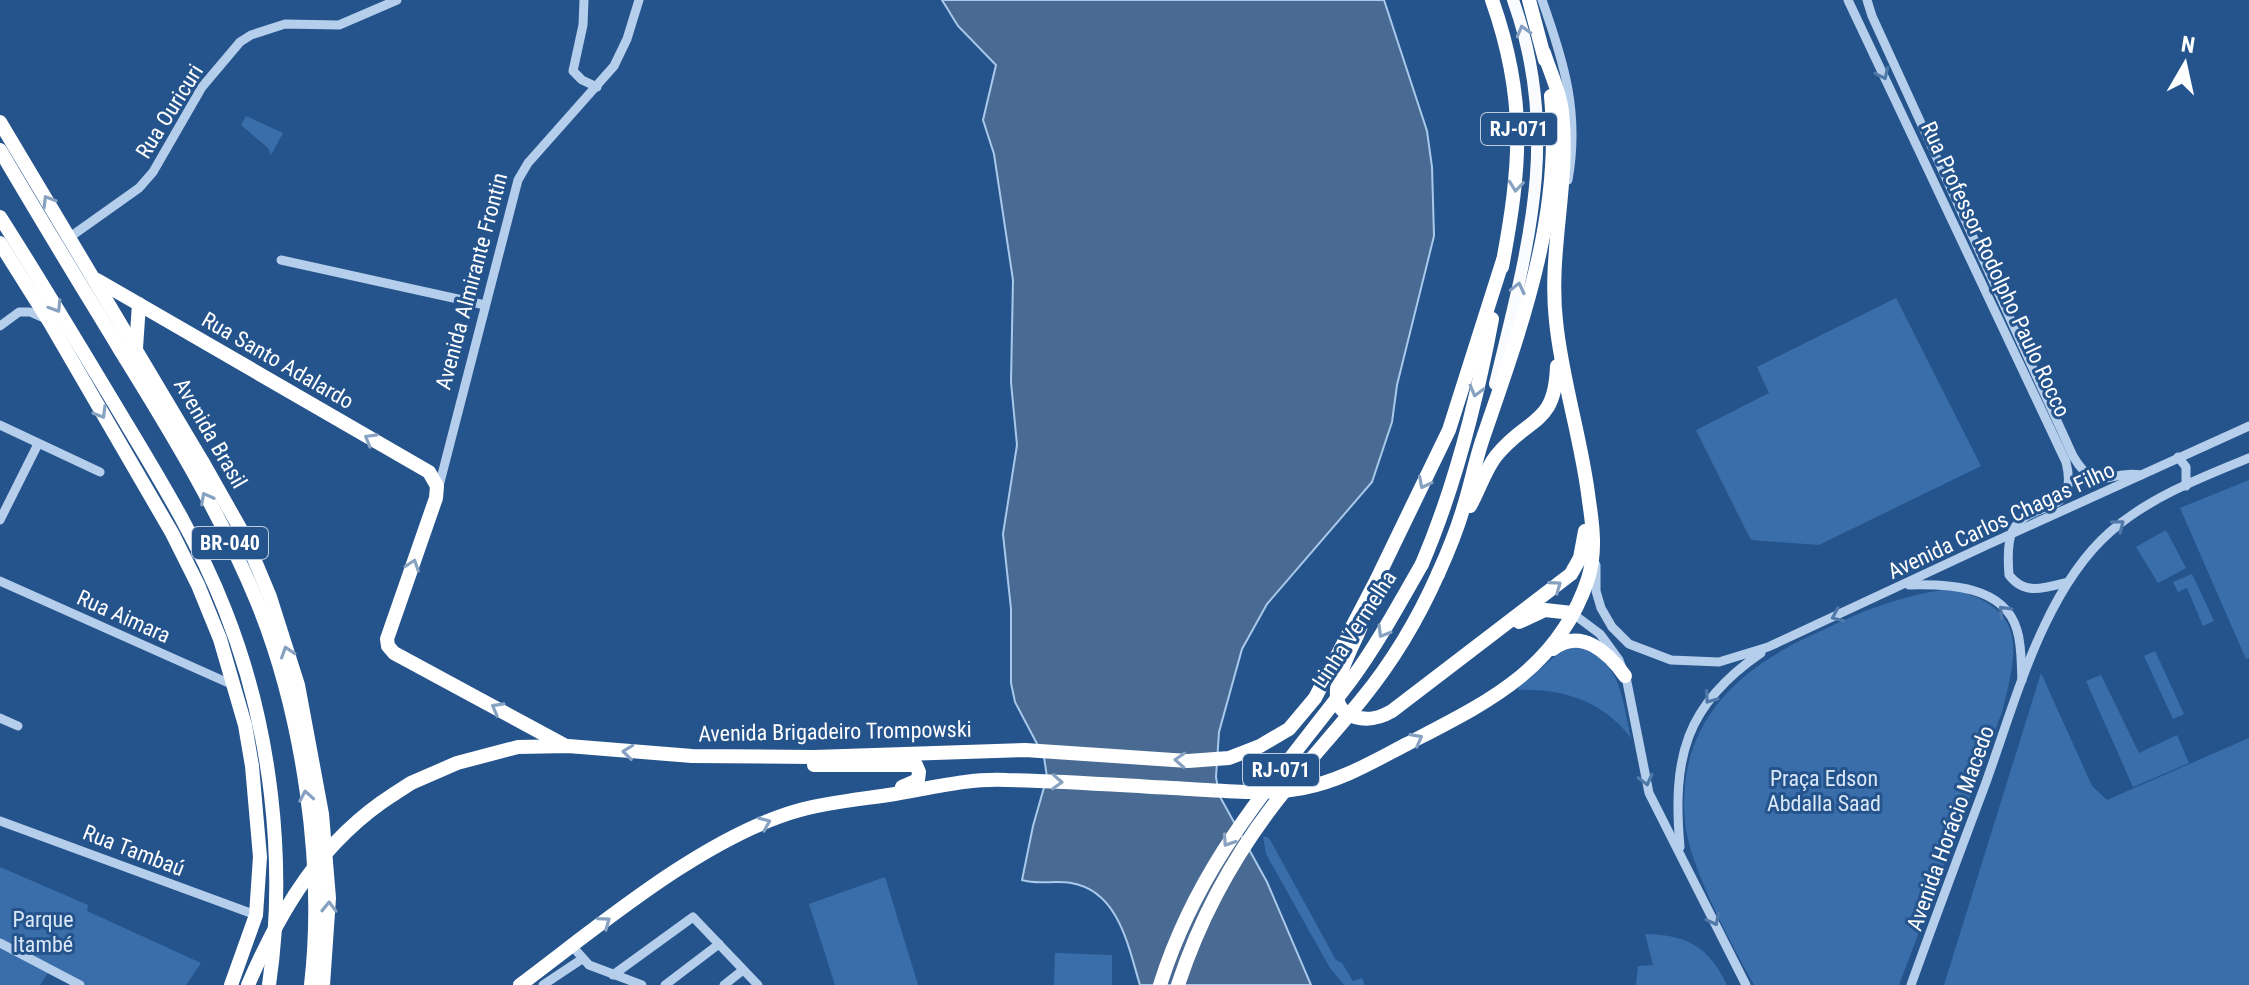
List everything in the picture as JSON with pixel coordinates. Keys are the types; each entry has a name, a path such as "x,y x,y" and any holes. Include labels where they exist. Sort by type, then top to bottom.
{"highway":[{"name":"Linha Vermelha","path":"1160,985 1179,932 1215,861 1371,651 1422,564 1449,489 1481,371 1515,194 1519,128 1511,63 1492,0"},
{"name":"Linha Vermelha","path":"1178,985 1200,928 1230,870 1271,807 1385,668 1424,604 1453,539 1514,350 1544,235 1553,165 1552,104 1543,51 1529,0"},
{"path":"1453,539 1496,455 1536,421 1551,403 1556,384 1554,266 1559,238 1563,166 1562,112 1543,51"},
{"name":"Avenida Brasil","path":"0,122 96,279 245,537 270,597 298,685 313,754 325,836 329,898 323,985"},
{"name":"Avenida Brasil","path":"0,150 182,453 259,606 285,690 311,823 315,892 311,985"},
{"name":"BR-040","path":"0,217 184,520 214,582 237,642 256,714 273,825 275,904 269,985"},
{"path":"0,243 172,533 220,639 245,725 260,857 256,915 228,985"},
{"name":"Linha Vermelha","path":"1376,581 1449,430 1503,260"},
{"path":"96,279 143,387"},
{"name":"Rua Santo Adalardo","path":"96,279 434,482"},
{"path":"136,348 139,304"},
{"path":"1544,658 1572,613 1588,579 1594,537 1579,434 1562,366 1555,318"},
{"name":"Avenida Almirante Frontin","path":"434,482 387,639 388,646 394,653 565,746"},
{"path":"1376,581 1357,640 1336,685 1338,702 1346,713 1360,718 1380,718 1571,574 1583,549 1588,492"},
{"name":"Avenida Brigadeiro Trompowski","path":"248,985 282,913 307,875 349,829 394,794 427,775 483,754 518,747 565,746 692,756 762,757 1025,750 1210,761 1244,754 1298,720 1315,698 1376,581"},
{"path":"1472,651 1539,611 1552,609 1572,613"},
{"path":"533,983 572,946 636,899 736,836 803,809 979,780 1234,791 1304,788 1348,774 1493,698 1563,643 1582,641 1604,652 1625,676"},
{"path":"762,757 789,765 910,764 918,769 920,776 914,783 868,799"}],"main road":[{"name":"Linha Vermelha","path":"1481,446 1526,251 1538,178 1536,94 1531,61 1513,0"}],"street":[{"name":"Rua Ouricuri","path":"70,237 139,188 153,172 202,87 240,42 251,35 285,24 339,25 397,0"},
{"path":"583,0 583,25 573,71 576,76 597,87"},
{"name":"Avenida Almirante Frontin","path":"434,482 445,465 518,180 537,153 597,87 620,55 639,0"},
{"path":"1542,0 1560,50 1573,143 1559,238"},
{"name":"Rua Professor Rodolpho Paulo Rocco","path":"1848,0 2063,451 2069,478 2066,495 2055,504 2021,520 2011,534"},
{"name":"Rua Professor Rodolpho Paulo Rocco","path":"1867,0 2073,456 2086,474 2099,480 2123,474 2141,475"},
{"path":"281,260 485,305"},
{"path":"0,326 14,314 24,311 49,321"},
{"path":"0,425 100,472"},
{"name":"Avenida Carlos Chagas Filho","path":"1594,537 1598,600 1612,627 1629,644 1658,657 1706,664 1730,660 1768,647 2249,426"},
{"path":"0,520 38,444"},
{"path":"2178,457 2186,467 2186,486"},
{"path":"2022,684 2053,607 2094,548 2125,519 2186,486 2249,458"},
{"path":"434,482 445,465"},
{"path":"2011,534 2009,575 2017,583 2031,589 2068,582"},
{"name":"Rua Aimara","path":"0,581 233,685"},
{"path":"1905,585 1954,585 1978,592 1999,605 2012,618 2017,629 2022,684"},
{"path":"1572,613 1589,624 1615,650 1625,676 1649,793 1746,985"},
{"name":"Avenida Carlos Chagas Filho","path":"1681,854 1677,798 1688,737 1707,699 1732,672 1768,647"},
{"name":"Avenida Horácio Macedo","path":"1911,985 2022,684"},
{"path":"0,718 18,726"},
{"name":"Rua Tambaú","path":"0,821 256,915"},
{"path":"613,975 693,917 758,985"},
{"path":"0,943 80,985"},
{"path":"665,985 719,944"},
{"path":"572,946 582,959 642,985"},
{"path":"533,983 582,959"},
{"path":"724,985 743,970"}],"green space":[{"path":"246,116 283,133 271,155 268,148 241,125"},
{"path":"1896,298 1981,466 1819,545 1751,540 1696,430 1769,393 1757,367"},
{"path":"2249,480 2249,658 2246,659 2180,508"},
{"path":"2166,530 2186,568 2158,583 2136,547"},
{"path":"2192,574 2214,621 2203,626 2187,588 2178,592 2173,582"},
{"name":"Praça Edson Abdalla Saad","path":"1951,589 1994,607 2005,620 2011,634 2012,669 2002,712 1899,985 1754,985 1713,905 1688,840 1685,788 1690,758 1700,731 1715,707 1734,686 1783,650 1879,606"},
{"path":"1569,645 1586,650 1609,667 1621,692 1631,738 1608,715 1580,699 1550,691 1518,690"},
{"path":"2155,651 2184,714 2173,719 2144,656"},
{"path":"2041,673 2092,786 2107,800 2249,738 2249,985 1944,985"},
{"path":"2101,675 2139,753 2177,735 2189,763 2133,787 2086,681"},
{"path":"1263,836 1269,838 1336,960 1342,963 1353,981 1362,978 1365,985 1344,985 1330,968 1266,854"},
{"name":"Parque Itambé","path":"0,867 88,905 87,911 201,963 186,985 71,985 48,973 40,985 0,985"},
{"path":"885,877 918,985 835,985 809,904"},
{"path":"1645,934 1673,937 1695,946 1713,961 1727,985 1636,985 1638,966 1653,965"},
{"path":"1055,953 1112,955 1112,985 1054,985"}],"shaded area":[{"path":"942,0 1384,0 1427,131 1432,167 1434,236 1397,385 1392,422 1372,482 1267,604 1242,649 1219,732 1216,777 1219,795 1267,882 1311,985 1140,985 1119,922 1100,897 1087,888 1071,883 1022,880 1047,777 1044,757 1015,702 1011,683 1011,609 1003,534 1017,445 1011,382 1013,280 994,154 983,120 996,65 958,26"}]}
